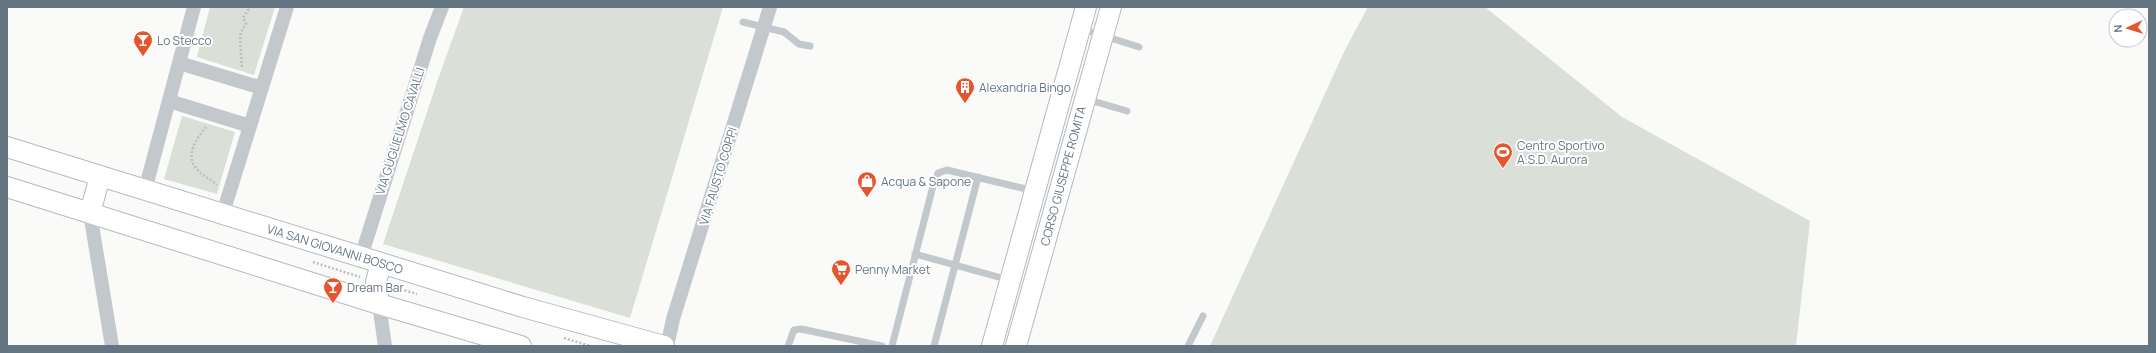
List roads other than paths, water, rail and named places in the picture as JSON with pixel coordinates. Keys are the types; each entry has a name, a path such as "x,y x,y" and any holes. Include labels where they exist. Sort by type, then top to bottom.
{"main road":[{"name":"CORSO GIUSEPPE ROMITA","path":"992,346 1086,7"},
{"name":"CORSO GIUSEPPE ROMITA","path":"1016,346 1084,98 1111,7"},
{"name":"VIA SAN GIOVANNI BOSCO","path":"7,147 523,307 665,346"},
{"path":"90,213 100,176"},
{"path":"7,187 379,304 521,346"},
{"path":"379,304 376,282 381,263"}],"street":[{"path":"146,190 194,7"},
{"path":"223,213 287,7"},
{"name":"VIA GUGLIELMO CAVALLI","path":"361,257 430,38 442,7"},
{"name":"VIA FAUSTO COPPI","path":"665,346 770,7"},
{"path":"179,63 262,88"},
{"path":"169,101 250,126"},
{"path":"90,213 112,346"},
{"path":"379,304 385,346"}],"lane":[{"path":"743,22 784,32 799,44 810,46"},
{"path":"1080,28 1139,47"},
{"path":"1084,98 1127,111"},
{"path":"892,346 933,186 938,173 947,170 1035,191"},
{"path":"934,346 978,177"},
{"path":"915,254 1010,280"},
{"path":"1188,346 1203,316"},
{"path":"788,346 794,330 801,328 882,346"}],"place":[{"name":"Lo Stecco","path":"143,57"},
{"name":"Alexandria Bingo","path":"965,104"},
{"name":"Centro Sportivo A.S.D. Aurora","path":"1503,169"},
{"name":"Acqua & Sapone","path":"867,198"},
{"name":"Penny Market","path":"841,286"},
{"name":"Dream Bar","path":"333,304"}]}
